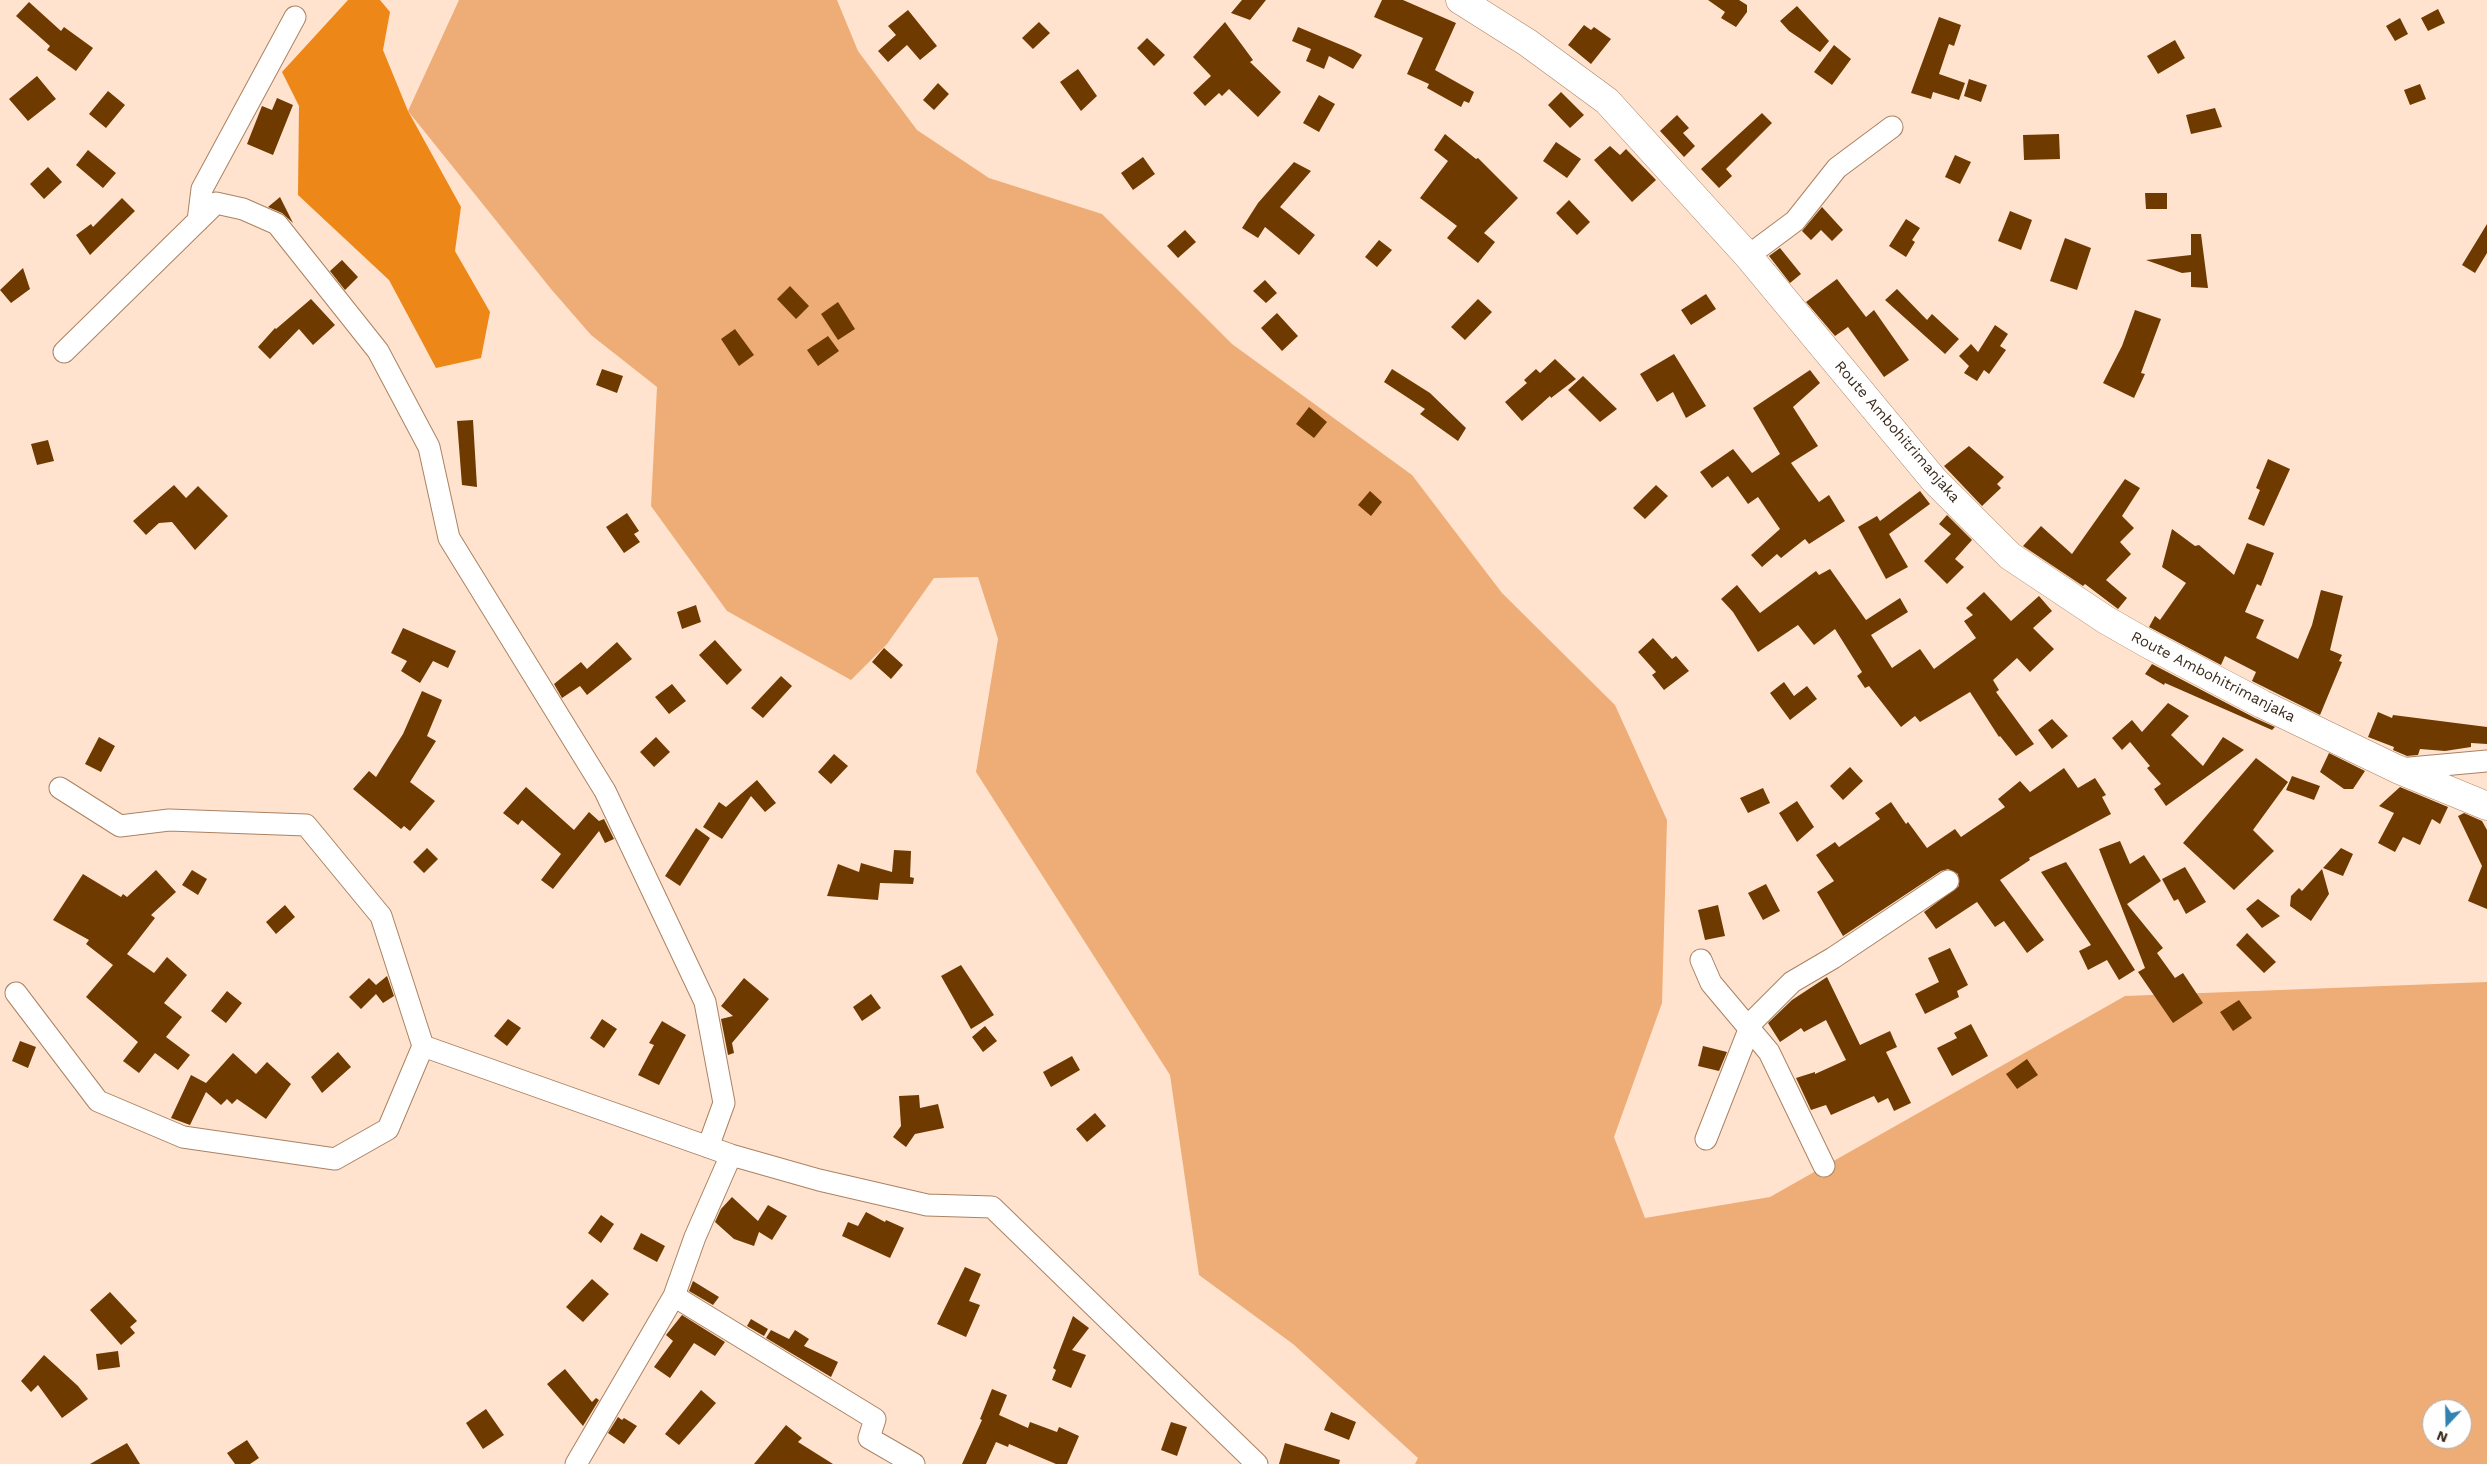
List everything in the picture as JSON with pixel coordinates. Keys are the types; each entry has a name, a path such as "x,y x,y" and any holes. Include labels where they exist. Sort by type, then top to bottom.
{"street":[{"name":"Route Ambohitrimanjaka","path":"1460,0 1528,43 1607,101 1748,256 1934,480 2010,556 2106,620 2262,704 2397,769 2487,806"},
{"path":"198,221 202,189 295,17"},
{"path":"1748,256 1795,221 1837,168 1892,127"},
{"path":"64,352 216,203 243,209 277,224 378,351 429,447 449,538 605,791 705,1002 724,1103 708,1147"},
{"path":"2397,769 2487,761"},
{"path":"16,993 98,1101 183,1137 335,1159 388,1129 423,1046 381,916 306,825 169,820 120,826 60,788"},
{"path":"1706,1139 1752,1022 1792,982 1834,958 1948,881"},
{"path":"1701,960 1711,983 1769,1052 1824,1166"},
{"path":"423,1046 731,1155 819,1180 928,1205 992,1207 1257,1464"},
{"path":"576,1464 674,1296 695,1237 731,1155"},
{"path":"674,1296 875,1419 869,1438 914,1464"},
{"path":"565,1464 587,1444"}],"shaded area":[{"path":"348,0 380,0 390,12 383,50 408,111 461,207 455,251 490,312 481,358 436,368 389,280 298,195 299,106 282,72"},
{"path":"459,0 837,0 858,51 917,130 989,178 1102,214 1232,344 1412,475 1502,593 1615,705 1667,820 1662,1003 1614,1137 1645,1218 1770,1197 2125,996 2487,982 2487,1464 1415,1464 1418,1458 1293,1344 1199,1275 1170,1075 976,772 998,639 978,577 934,578 887,644 851,680 727,611 651,506 657,387 591,335 551,289 408,111"}],"building":[{"path":"1242,0 1266,0 1250,20 1231,13"},
{"path":"1382,0 1403,0 1456,23 1435,70 1474,92 1469,103 1464,101 1461,107 1427,88 1429,84 1407,74 1423,38 1374,17"},
{"path":"1708,0 1739,0 1747,5 1747,12 1736,27 1721,18 1725,12"},
{"path":"29,2 61,31 64,27 93,48 76,71 47,50 50,46 16,16"},
{"path":"1797,6 1829,41 1820,52 1789,31 1780,21"},
{"path":"2438,9 2445,23 2428,31 2421,18"},
{"path":"908,10 937,46 920,60 907,45 888,62 878,51 896,35 888,26"},
{"path":"1939,17 1961,25 1954,46 1949,44 1939,74 1965,83 1959,100 1933,92 1931,99 1911,93"},
{"path":"2400,18 2408,34 2395,41 2386,26"},
{"path":"1039,22 1050,33 1033,49 1022,38"},
{"path":"1225,22 1253,60 1250,62 1281,92 1258,117 1229,89 1222,96 1219,93 1205,106 1193,93 1211,76 1193,57"},
{"path":"1584,25 1591,30 1594,27 1611,39 1591,64 1568,45"},
{"path":"1298,27 1362,55 1353,69 1329,56 1324,69 1306,61 1311,49 1292,41"},
{"path":"1147,38 1165,55 1154,66 1137,48"},
{"path":"2175,40 2185,58 2158,74 2147,56"},
{"path":"1834,45 1851,59 1832,85 1814,72"},
{"path":"1078,69 1097,96 1081,111 1060,82"},
{"path":"37,76 56,99 28,121 9,99"},
{"path":"1969,79 1987,85 1981,102 1964,96"},
{"path":"938,83 949,94 934,110 923,100"},
{"path":"2420,84 2426,99 2410,105 2404,90"},
{"path":"108,91 125,105 106,128 89,114"},
{"path":"1561,92 1584,115 1570,128 1548,105"},
{"path":"1319,95 1335,104 1319,132 1303,123"},
{"path":"277,98 293,105 273,155 247,144 262,106 272,110"},
{"path":"2215,108 2222,127 2191,134 2186,115"},
{"path":"1762,113 1772,123 1726,169 1732,176 1719,188 1701,169"},
{"path":"1677,115 1689,128 1683,133 1695,146 1684,157 1660,131"},
{"path":"1445,134 1476,159 1478,158 1518,198 1484,233 1495,242 1478,263 1447,238 1457,226 1420,198 1448,161 1434,150"},
{"path":"2059,134 2060,159 2024,160 2023,135"},
{"path":"1556,142 1581,159 1567,178 1543,161"},
{"path":"1610,146 1620,155 1626,149 1656,180 1632,202 1594,160"},
{"path":"88,150 116,173 103,188 76,165"},
{"path":"1955,155 1971,162 1960,184 1945,177"},
{"path":"1143,157 1155,174 1133,190 1121,173"},
{"path":"1294,162 1311,171 1280,207 1315,235 1299,255 1265,227 1258,238 1242,228 1258,203"},
{"path":"48,167 62,182 44,199 30,184"},
{"path":"2145,193 2167,193 2167,209 2146,209"},
{"path":"280,197 293,223 282,213 268,207"},
{"path":"122,198 135,211 90,255 76,235 91,224 93,227"},
{"path":"1569,200 1590,222 1577,235 1556,213"},
{"path":"1822,207 1843,230 1832,241 1821,230 1811,240 1802,231"},
{"path":"2010,211 2032,220 2021,250 1998,241"},
{"path":"1906,219 1920,228 1912,240 1915,242 1906,257 1889,246"},
{"path":"2487,224 2487,253 2475,273 2462,265"},
{"path":"1185,230 1196,242 1178,258 1167,246"},
{"path":"2191,234 2201,234 2208,288 2191,287 2191,272 2182,273 2146,260 2191,255"},
{"path":"2065,238 2091,248 2077,290 2050,281"},
{"path":"1379,240 1392,250 1377,267 1365,257"},
{"path":"1780,248 1801,274 1790,283 1769,256"},
{"path":"342,260 358,277 345,290 330,271"},
{"path":"23,268 30,289 11,303 0,290"},
{"path":"1837,279 1866,317 1874,310 1909,360 1884,377 1848,327 1835,336 1806,302"},
{"path":"1265,280 1277,293 1266,303 1253,291"},
{"path":"790,286 809,306 796,319 777,299"},
{"path":"1897,289 1927,320 1932,314 1959,339 1945,354 1885,300"},
{"path":"1706,294 1716,309 1691,325 1681,310"},
{"path":"311,299 335,325 313,345 299,329 270,359 258,347 275,328"},
{"path":"1478,299 1492,312 1465,340 1451,327"},
{"path":"838,302 855,329 838,340 821,314"},
{"path":"2135,310 2161,319 2141,373 2145,374 2134,398 2103,383 2122,346"},
{"path":"1277,313 1298,336 1282,351 1261,328"},
{"path":"1995,325 2008,334 2000,346 2006,350 1989,374 1984,370 1977,381 1964,373 1969,366 1959,356 1971,344 1978,352"},
{"path":"735,329 754,355 739,366 721,339"},
{"path":"828,336 839,351 818,366 807,350"},
{"path":"1674,354 1706,406 1686,418 1673,392 1657,402 1640,374"},
{"path":"1555,359 1576,379 1551,398 1550,396 1522,421 1505,402 1527,383 1524,380 1536,369 1540,373"},
{"path":"602,369 623,376 617,393 596,385"},
{"path":"1392,369 1430,393 1466,428 1458,441 1420,414 1425,409 1384,382"},
{"path":"1810,370 1820,383 1793,407 1818,446 1791,463 1819,502 1829,495 1845,521 1809,544 1805,539 1781,558 1777,554 1762,567 1751,555 1780,529 1758,497 1748,504 1728,476 1712,488 1700,472 1733,449 1752,473 1780,454 1753,408"},
{"path":"1583,376 1617,409 1600,422 1568,390"},
{"path":"1309,407 1327,422 1314,438 1296,424"},
{"path":"473,420 477,487 462,485 457,421"},
{"path":"48,440 54,461 37,465 31,444"},
{"path":"1969,446 2004,477 1997,484 2001,488 1982,506 1944,466"},
{"path":"2268,459 2290,469 2264,526 2248,519 2260,490 2256,488"},
{"path":"2125,479 2140,488 2122,516 2134,528 2120,542 2131,554 2106,580 2127,598 2118,609 2085,584 2083,586 2023,546 2041,526 2072,554"},
{"path":"174,485 186,498 198,486 228,516 195,550 172,522 159,523 146,535 133,521"},
{"path":"1656,485 1668,496 1645,519 1633,508"},
{"path":"1370,491 1382,502 1371,516 1358,505"},
{"path":"1920,491 1930,504 1889,534 1908,567 1886,579 1858,527 1877,516 1880,521"},
{"path":"627,513 639,531 634,534 640,542 624,553 606,527"},
{"path":"1947,515 1972,540 1955,559 1964,567 1947,584 1924,561 1951,534 1939,524"},
{"path":"2172,529 2195,546 2199,545 2234,575 2247,543 2274,553 2261,586 2257,584 2245,612 2264,620 2256,638 2298,659 2312,625 2321,590 2343,596 2330,650 2342,655 2339,661 2342,662 2320,715 2252,681 2256,672 2225,656 2221,665 2149,627 2155,616 2160,620 2186,583 2162,567"},
{"path":"1830,569 1866,620 1900,598 1908,612 1871,635 1892,668 1920,649 1934,669 1976,638 1964,621 1973,615 1966,608 1984,592 2011,621 2039,596 2052,611 2033,628 2054,649 2030,672 2017,658 1993,680 1999,690 1996,692 2034,744 2016,756 1999,737 1970,692 1920,722 1915,716 1901,727 1869,686 1865,688 1857,676 1862,672 1835,629 1814,645 1798,625 1758,652 1733,612 1721,599 1737,585 1760,613 1816,571 1819,575"},
{"path":"696,605 701,622 682,629 677,612"},
{"path":"403,628 456,651 448,668 433,661 420,683 401,671 407,661 391,653"},
{"path":"1653,638 1672,659 1676,656 1689,671 1664,690 1652,675 1656,672 1638,652"},
{"path":"715,640 742,670 727,685 699,655"},
{"path":"617,642 632,659 587,695 580,686 562,698 554,684 581,662 587,669"},
{"path":"884,648 903,665 891,679 872,662"},
{"path":"2152,664 2275,727 2272,730 2165,683 2164,685 2145,674"},
{"path":"781,676 792,686 763,718 751,708"},
{"path":"1784,682 1794,696 1807,686 1817,699 1790,720 1770,693"},
{"path":"672,684 686,701 669,714 655,697"},
{"path":"422,691 442,700 427,736 436,741 410,782 435,801 410,831 404,826 401,829 353,789 369,771 376,777 403,734"},
{"path":"2168,703 2189,716 2171,735 2203,766 2223,737 2244,750 2166,806 2154,789 2161,784 2147,768 2150,766 2130,742 2122,750 2112,738 2132,720 2142,732"},
{"path":"2378,712 2392,718 2393,715 2487,727 2487,744 2471,743 2471,747 2445,751 2420,749 2418,755 2407,756 2393,750 2394,747 2368,737"},
{"path":"2052,719 2068,736 2052,749 2038,730"},
{"path":"99,737 115,746 101,772 85,764"},
{"path":"656,737 670,752 654,767 640,752"},
{"path":"2329,753 2365,771 2353,789 2344,789 2320,772"},
{"path":"834,754 848,766 831,784 818,772"},
{"path":"2256,758 2288,782 2253,830 2274,851 2234,890 2183,843"},
{"path":"1850,767 1863,781 1843,800 1830,786"},
{"path":"2064,768 2078,788 2095,778 2106,795 2102,797 2111,814 2029,858 2030,860 2000,880 2044,940 2027,953 2004,921 1995,927 1977,902 1936,929 1924,912 1959,886 1958,874 1948,869 1941,871 1843,936 1817,892 1834,881 1816,855 1835,842 1839,847 1880,819 1875,813 1891,802 1906,824 1908,822 1927,848 1955,829 1961,837 2005,807 1998,799 2020,781 2030,792"},
{"path":"2292,776 2320,786 2314,800 2286,790"},
{"path":"757,780 776,803 765,812 751,796 722,839 703,827 719,802 726,807"},
{"path":"526,787 574,830 589,812 599,821 604,819 614,839 605,843 599,831 553,889 541,880 561,854 522,820 518,825 503,813"},
{"path":"2400,787 2448,807 2440,824 2432,819 2420,845 2403,837 2395,852 2378,843 2394,813 2379,806"},
{"path":"1763,788 1770,803 1748,813 1740,798"},
{"path":"1797,801 1814,827 1797,842 1779,813"},
{"path":"2464,813 2482,821 2487,830 2487,909 2468,901 2482,866 2458,816"},
{"path":"696,828 710,838 680,886 665,876"},
{"path":"2120,841 2130,864 2144,855 2161,881 2127,904 2163,948 2157,953 2175,978 2183,973 2203,1003 2173,1023 2138,972 2145,968 2099,849"},
{"path":"427,848 438,859 424,873 413,862"},
{"path":"2341,848 2353,854 2343,876 2323,868"},
{"path":"894,850 911,851 910,877 914,878 913,884 880,883 878,900 827,896 838,864 859,872 861,863 892,872"},
{"path":"2066,862 2135,970 2119,980 2107,960 2088,970 2079,951 2091,945 2041,872"},
{"path":"2185,867 2206,902 2186,914 2178,899 2174,901 2162,879"},
{"path":"2322,869 2329,894 2311,921 2290,906 2291,896 2299,888 2302,891"},
{"path":"156,870 176,892 151,915 155,918 127,954 154,973 167,957 187,975 164,1003 182,1017 166,1037 190,1055 178,1070 155,1053 139,1073 123,1061 138,1042 86,997 113,965 86,944 89,940 53,920 83,874 121,897 123,894 127,897"},
{"path":"192,870 207,879 198,895 182,885"},
{"path":"1766,884 1780,911 1763,920 1748,893"},
{"path":"2258,899 2280,916 2262,928 2246,909"},
{"path":"285,905 295,917 276,934 266,922"},
{"path":"1718,905 1725,936 1705,940 1698,910"},
{"path":"2247,933 2276,962 2264,973 2236,945"},
{"path":"1950,948 1968,985 1957,991 1959,997 1925,1014 1915,994 1939,982 1928,958"},
{"path":"961,965 994,1015 971,1029 941,976"},
{"path":"387,976 394,996 383,1003 376,994 361,1009 349,997 369,978 376,985"},
{"path":"1827,977 1860,1045 1890,1031 1897,1047 1886,1052 1911,1103 1894,1111 1888,1098 1878,1103 1874,1096 1831,1115 1826,1105 1811,1110 1796,1078 1815,1072 1815,1074 1846,1060 1826,1020 1804,1032 1801,1028 1780,1042 1768,1023 1792,1000"},
{"path":"744,978 769,999 732,1043 734,1053 728,1055 721,1019 733,1016 721,1006"},
{"path":"227,991 242,1003 226,1023 211,1011"},
{"path":"871,994 881,1008 862,1021 853,1007"},
{"path":"2239,1000 2252,1018 2233,1031 2220,1012"},
{"path":"508,1019 521,1028 507,1046 494,1036"},
{"path":"602,1019 617,1029 604,1048 590,1038"},
{"path":"662,1021 686,1035 659,1085 638,1075 654,1045 649,1043"},
{"path":"1971,1024 1988,1056 1952,1076 1937,1048 1957,1038 1954,1033"},
{"path":"985,1026 997,1041 983,1052 972,1037"},
{"path":"20,1041 36,1047 28,1068 12,1061"},
{"path":"1703,1046 1727,1052 1719,1071 1698,1066"},
{"path":"338,1052 351,1067 322,1093 311,1077"},
{"path":"233,1053 256,1074 267,1062 291,1084 266,1119 237,1099 232,1104 227,1099 221,1105 206,1092 190,1125 171,1118 191,1075 206,1083"},
{"path":"1072,1056 1080,1070 1051,1087 1043,1072"},
{"path":"2027,1059 2038,1075 2017,1089 2006,1074"},
{"path":"919,1095 920,1108 938,1104 944,1128 915,1134 906,1147 893,1137 901,1126 899,1096"},
{"path":"1095,1113 1106,1126 1087,1142 1076,1129"},
{"path":"732,1197 758,1221 768,1205 787,1216 772,1240 759,1232 754,1246 734,1239 715,1222 721,1209"},
{"path":"866,1212 885,1222 886,1220 904,1228 890,1258 842,1236 848,1222 858,1226"},
{"path":"601,1215 614,1224 601,1243 588,1233"},
{"path":"641,1233 665,1246 657,1262 633,1249"},
{"path":"965,1267 981,1274 969,1301 980,1305 966,1337 937,1324"},
{"path":"592,1279 609,1294 583,1322 566,1307"},
{"path":"693,1281 719,1297 713,1305 689,1291"},
{"path":"110,1292 137,1321 130,1327 135,1333 121,1345 90,1310"},
{"path":"682,1315 725,1342 715,1356 694,1343 670,1378 654,1367 673,1341 666,1335"},
{"path":"1073,1316 1089,1328 1072,1350 1086,1355 1071,1388 1052,1380 1056,1370 1053,1368"},
{"path":"751,1319 768,1329 764,1336 747,1326"},
{"path":"771,1330 789,1339 795,1330 809,1339 804,1346 838,1362 831,1377 766,1338"},
{"path":"118,1351 120,1367 98,1370 96,1354"},
{"path":"44,1355 78,1386 88,1399 62,1418 38,1385 31,1392 21,1381"},
{"path":"565,1369 592,1402 596,1398 599,1400 583,1426 547,1384"},
{"path":"992,1389 1007,1395 999,1415 1028,1428 1030,1422 1057,1432 1059,1427 1079,1436 1067,1464 1056,1464 1009,1444 1008,1447 996,1442 986,1464 962,1464 982,1420 980,1419"},
{"path":"701,1390 716,1403 679,1445 665,1434"},
{"path":"486,1409 504,1435 483,1449 466,1423"},
{"path":"1331,1412 1356,1422 1349,1440 1324,1430"},
{"path":"618,1417 622,1420 624,1418 637,1426 624,1444 608,1433"},
{"path":"1171,1422 1187,1427 1177,1456 1161,1450"},
{"path":"786,1425 802,1438 798,1442 833,1464 754,1464"},
{"path":"247,1440 259,1458 250,1464 235,1464 227,1453"},
{"path":"127,1443 140,1464 90,1464"},
{"path":"1285,1443 1340,1460 1339,1464 1279,1464"}]}
